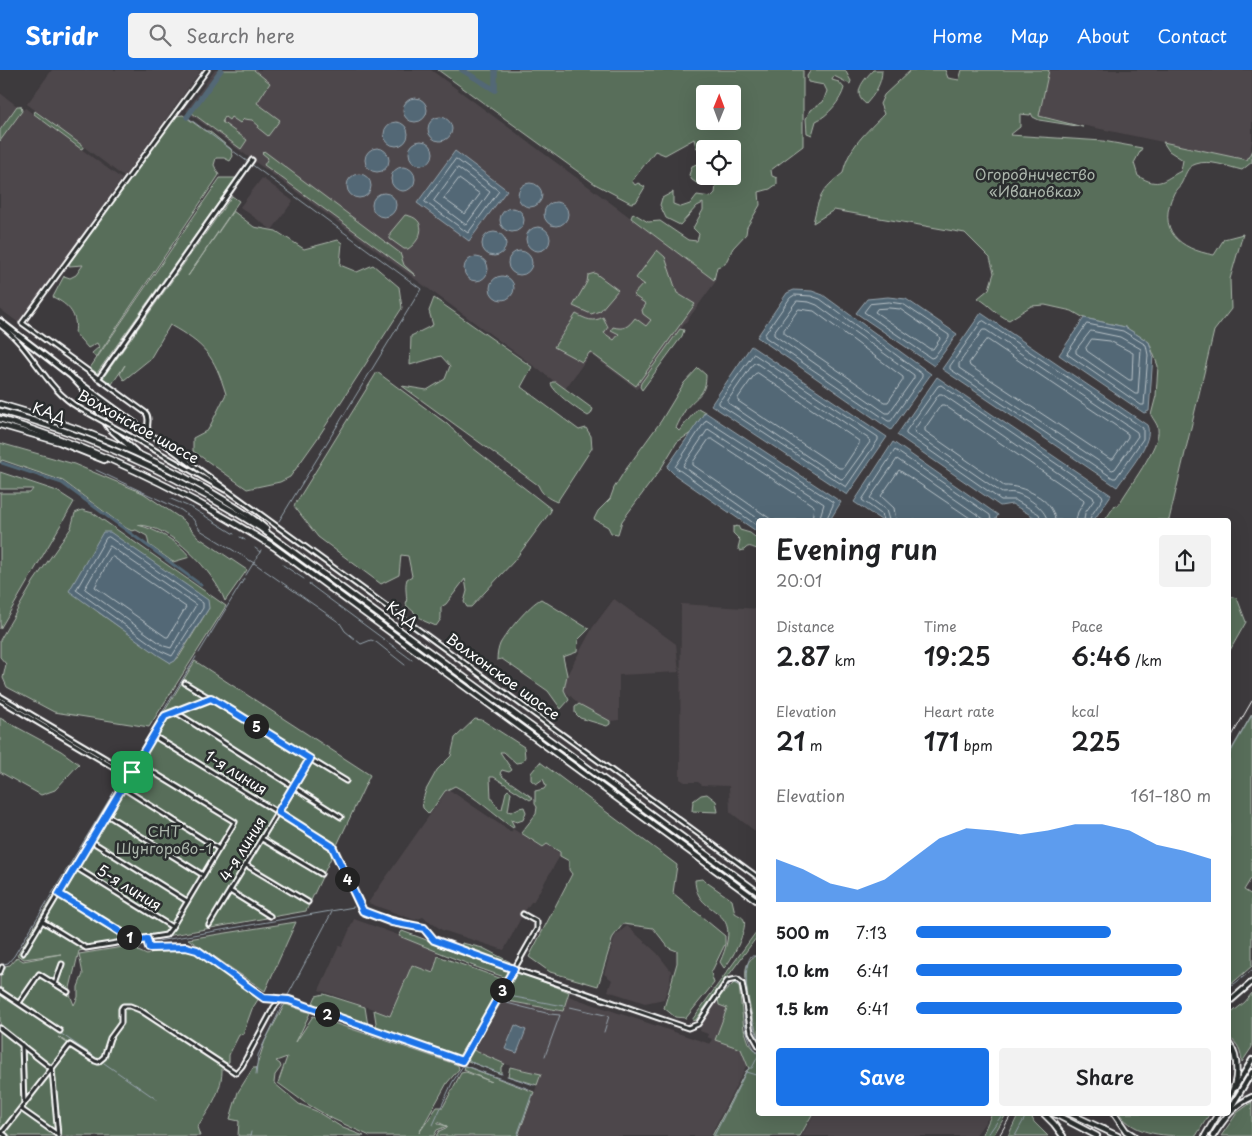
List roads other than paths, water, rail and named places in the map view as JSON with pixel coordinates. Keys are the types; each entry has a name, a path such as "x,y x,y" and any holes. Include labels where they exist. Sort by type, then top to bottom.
{"highway":[{"path":"0,404 65,424 140,455 183,476 224,500 260,524 279,540"},
{"name":"КАД","path":"0,412 72,434 131,458 212,498 279,540 756,891"},
{"name":"КАД","path":"0,419 73,443 136,471 215,510 274,547 756,900"},
{"path":"0,425 59,442 136,471"},
{"path":"1231,1048 1236,1059 1233,1091 1231,1094"},
{"path":"1231,1110 1252,1098"},
{"path":"1046,1116 1063,1135"},
{"path":"1059,1116 1097,1136"},
{"path":"1076,1116 1118,1136"},
{"path":"1116,1116 1126,1131 1134,1136"},
{"path":"1205,1136 1217,1116"},
{"path":"1213,1136 1225,1116"}],"main road":[{"name":"Волхонское шоссе","path":"0,321 71,376"},
{"path":"71,376 86,392 109,428 140,455"},
{"path":"1231,1000 1252,982"},
{"path":"1233,1091 1252,1060"},
{"path":"1231,1106 1252,1072"}],"street":[{"path":"149,432 147,429 146,413 22,323 207,70"},
{"path":"98,379 252,160"},
{"name":"Волхонское шоссе","path":"0,325 25,348 53,388 79,408 233,495"},
{"name":"Волхонское шоссе","path":"71,376 756,876"},
{"path":"138,424 145,424 148,421"},
{"path":"185,683 346,781"},
{"path":"0,696 119,769 0,700"},
{"path":"22,953 165,716 177,713 211,698"},
{"path":"177,713 341,817"},
{"name":"1-я линия","path":"154,736 332,846 360,906 366,913 424,928 434,940 514,969"},
{"name":"4-я линия","path":"209,925 310,759"},
{"path":"42,921 86,948 166,936 188,901 235,822 138,762"},
{"path":"123,788 219,849"},
{"path":"106,815 203,875"},
{"path":"262,839 322,874"},
{"path":"91,841 188,901"},
{"path":"246,865 308,902"},
{"name":"5-я линия","path":"75,867 172,927"},
{"path":"230,891 270,916"},
{"path":"59,894 133,941"},
{"path":"147,939 149,948 186,947 197,950 269,1000 281,999 462,1061 538,926 536,922 523,914"},
{"path":"55,984 62,964"},
{"path":"0,972 2,967"},
{"path":"514,969 688,1028 698,1024 727,981 737,979 742,983 751,1032 756,1041"},
{"path":"18,1003 38,974 68,992"},
{"path":"0,991 60,1031"},
{"path":"6,1136 1,1134 70,1045 95,1061 102,1059 110,1038 121,1023 120,1009 126,1006 135,1007 157,1020 237,1073 274,1006 281,999"},
{"path":"0,1028 52,1068 58,1136"},
{"path":"22,1044 24,1104"},
{"path":"20,1109 58,1136"}],"water":[{"path":"415,98 424,101 427,110 424,119 415,122 406,119 403,110 406,101"},
{"path":"440,117 449,120 452,129 449,138 440,141 431,138 428,129 431,120"},
{"path":"396,122 405,125 408,134 405,143 396,146 387,143 384,134 387,125"},
{"path":"421,141 430,144 433,153 430,162 421,165 412,162 409,153 412,144"},
{"path":"377,148 386,151 389,160 386,169 377,172 368,169 365,160 368,151"},
{"path":"455,151 507,190 469,241 417,203"},
{"path":"403,167 412,170 415,179 412,188 403,191 394,188 391,179 394,170"},
{"path":"359,174 368,177 371,186 368,195 359,198 350,195 347,186 350,177"},
{"path":"530,183 539,186 542,195 539,204 530,207 521,204 518,195 521,186"},
{"path":"384,193 393,196 396,205 393,214 384,217 375,214 372,205 375,196"},
{"path":"556,202 565,205 568,214 565,223 556,226 547,223 544,214 547,205"},
{"path":"512,208 521,211 524,220 521,229 512,232 503,229 500,220 503,211"},
{"path":"538,227 547,230 550,239 547,248 538,251 529,248 526,239 529,230"},
{"path":"494,232 503,235 506,244 503,253 494,256 485,253 482,244 485,235"},
{"path":"520,251 529,254 532,263 529,272 520,275 511,272 508,263 511,254"},
{"path":"476,257 485,260 488,269 485,278 476,281 467,278 464,269 467,260"},
{"path":"502,276 511,279 514,288 511,297 502,300 493,297 490,288 493,279"},
{"path":"794,290 812,291 823,295 931,374 891,430 757,337 787,293"},
{"path":"888,297 906,299 957,334 934,366 856,313 867,299"},
{"path":"981,313 1147,425 1148,432 1144,448 1117,487 942,369"},
{"path":"1084,318 1125,327 1149,342 1153,355 1149,411 1144,413 1059,355"},
{"path":"751,346 887,437 847,495 711,405"},
{"path":"937,377 1111,495 1095,518 1036,518 1012,504 1000,506 897,435"},
{"path":"705,412 841,502 831,518 756,518 756,531 675,475 667,467"},
{"path":"893,442 998,515 996,518 878,518 854,502"},
{"path":"103,532 110,532 208,600 209,608 175,661 171,663 158,655 69,591"},
{"path":"515,1025 526,1030 517,1053 505,1049"}],"waterway":[{"path":"187,117 221,70"},
{"path":"462,70 495,90 495,70"},
{"path":"187,117 248,162"},
{"path":"251,164 421,289 279,521"},
{"path":"2,463 62,483 201,585"},
{"path":"96,470 181,510 193,519 200,530 254,563 340,623 345,631 361,644 371,640 376,642 405,665"},
{"path":"171,499 192,508 234,534"},
{"path":"240,537 245,540"},
{"path":"255,548 260,552"},
{"path":"257,558 261,550"},
{"path":"246,575 256,559"},
{"path":"283,565 304,579"},
{"path":"199,653 244,579"},
{"path":"309,584 412,660"},
{"path":"0,965 8,963 14,956 196,657"},
{"path":"1231,752 1252,715"},
{"path":"152,942 354,907"},
{"path":"287,997 332,912"},
{"path":"756,956 751,956 746,974 750,1009 756,1030"},
{"path":"1231,986 1252,970"},
{"path":"724,990 732,982 739,985 746,1029 756,1051"},
{"path":"465,1060 509,985"},
{"path":"503,995 564,1006"},
{"path":"499,1001 560,1015 545,1056"},
{"path":"256,1075 258,1055 284,1002"},
{"path":"285,1002 381,1038 455,1062"},
{"path":"570,1007 609,1016 604,1032"},
{"path":"57,1031 98,1059"},
{"path":"467,1058 473,1063 502,1074"},
{"path":"714,1136 746,1072 749,1068 752,1068 756,1060"},
{"path":"104,1063 156,1099"},
{"path":"433,1125 452,1083 464,1064"},
{"path":"463,1065 529,1089"},
{"path":"746,1072 756,1075"},
{"path":"507,1076 534,1085"},
{"path":"517,1136 532,1094"},
{"path":"987,1136 1001,1116"},
{"path":"1015,1136 1026,1116"},
{"path":"250,1136 251,1132"}],"railway":[{"path":"1231,738 1252,701"},
{"path":"999,1136 1011,1116"}],"park label":[{"name":"Огородничество «Ивановка»","path":"1035,184"},
{"name":"СНТ Шунгорово-1","path":"164,840"}]}
